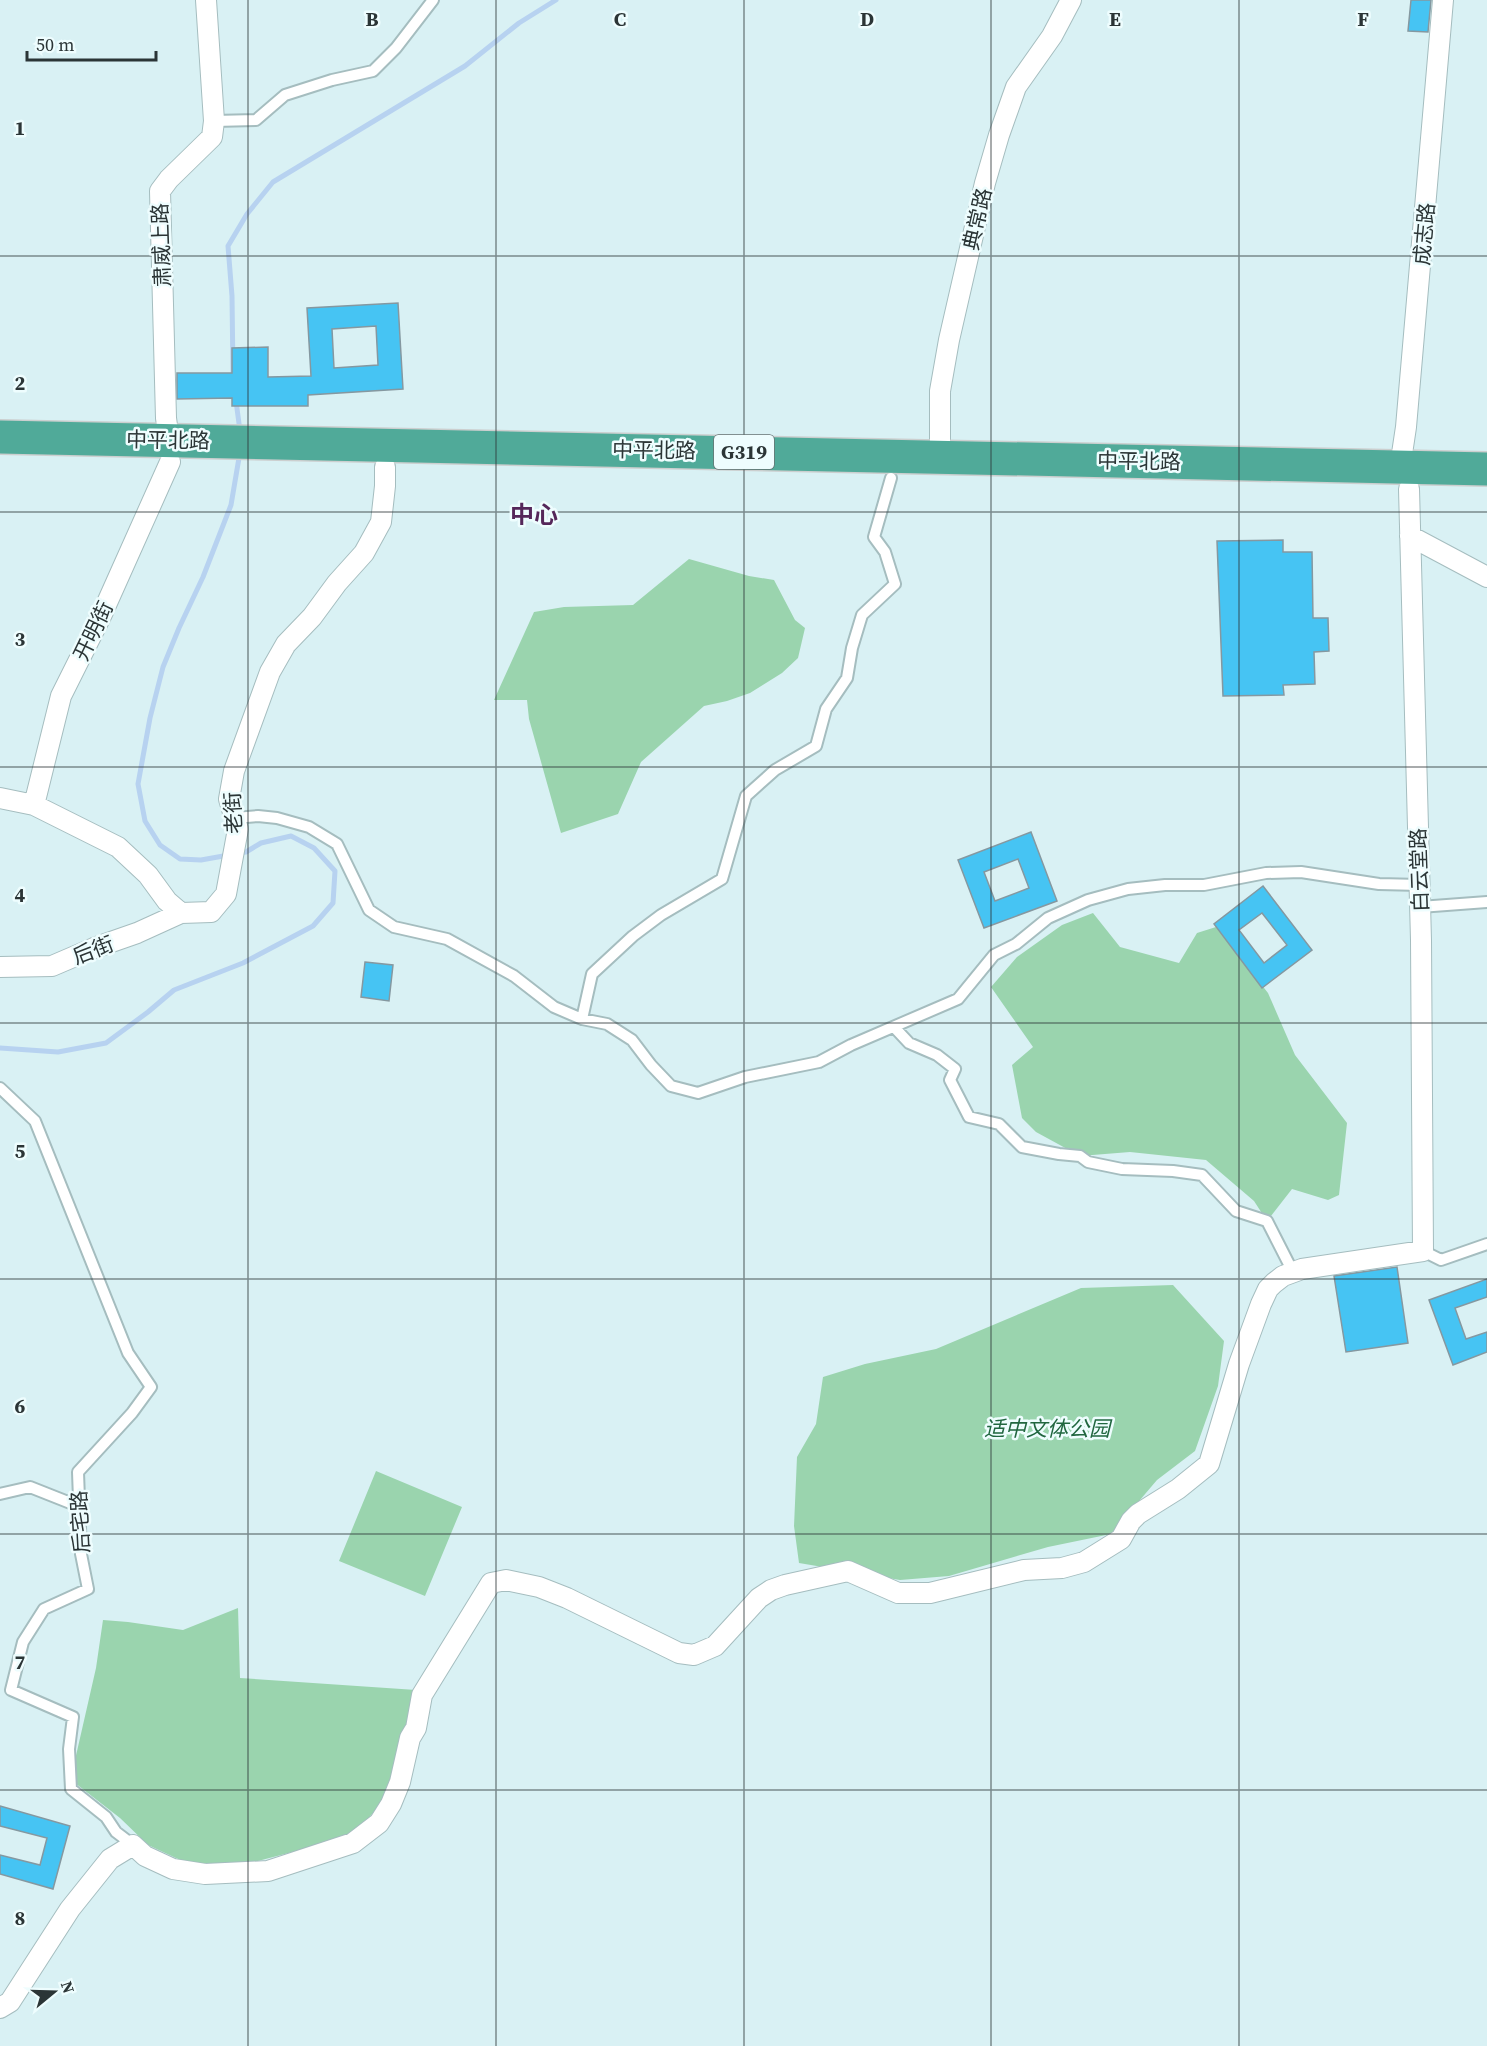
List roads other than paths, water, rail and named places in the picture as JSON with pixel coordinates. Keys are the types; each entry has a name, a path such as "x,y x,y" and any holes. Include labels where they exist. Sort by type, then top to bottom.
{"highway":[{"name":"中平北路","path":"0,437 169,451 940,456 1405,478 1487,469"},
{"name":"G319","path":"0,459 169,451 385,467 891,478 1405,478 1487,491"}],"street":[{"name":"肃威上路","path":"169,451 160,191 169,179 212,137 214,121 206,0"},
{"name":"典常路","path":"940,456 940,391 985,183 1016,87 1052,36 1071,0"},
{"name":"成志路","path":"1405,478 1406,427 1443,0"},
{"name":"开明街","path":"34,805 61,696 102,614 169,451"},
{"name":"老街","path":"181,913 211,912 226,894 238,829 229,799 234,771 270,672 286,644 312,617 363,553 381,522 385,467"},
{"name":"白云堂路","path":"1405,478 1410,536 1420,885 1423,1251"},
{"path":"1410,536 1487,577"},
{"path":"0,798 34,805 118,847 148,875 167,901 181,913"},
{"name":"后街","path":"0,967 52,966 181,913"},
{"path":"0,2008 10,2002 70,1909 110,1859 134,1845 145,1856 173,1869 205,1874 268,1871 353,1843 379,1823 391,1804 400,1782 411,1738 416,1728 422,1695 491,1583 506,1580 532,1584 554,1592 679,1653 694,1655 715,1646 759,1598 785,1585 848,1571 898,1593 930,1593 1024,1570 1062,1568 1083,1562 1121,1539 1131,1521 1138,1514 1178,1490 1209,1464 1239,1364 1263,1296 1274,1283 1293,1272 1312,1267 1423,1251"}],"lane":[{"path":"214,121 256,120 285,96 332,80 373,71 396,48 433,0"},
{"path":"582,1019 592,974 633,936 661,915 722,879 746,796 775,770 816,746 826,709 847,678 852,648 862,615 895,584 885,552 874,537 891,478"},
{"path":"235,818 258,816 278,818 309,827 337,843 369,910 394,927 447,939 514,976 554,1007 582,1019 606,1024 632,1040 671,1086 698,1093 745,1077 819,1062 851,1045 958,999 994,955 1016,944 1047,918 1088,900 1128,889 1165,885 1204,885 1266,873 1301,872 1380,884 1420,885"},
{"path":"1420,907 1487,902"},
{"path":"894,1026 909,1043 937,1054 955,1069 950,1080 969,1117 999,1124 1022,1147 1080,1156 1088,1162 1122,1169 1203,1175 1236,1211 1267,1221 1293,1272"},
{"name":"后宅路","path":"0,1088 35,1121 128,1353 152,1387 132,1413 78,1472 81,1554 88,1589 44,1609 23,1642 12,1690 73,1717 69,1749 71,1789 106,1817 116,1832 134,1845"},
{"path":"1423,1251 1441,1260 1487,1244"},
{"path":"0,1494 30,1487 78,1506"}],"waterway":[{"path":"233,374 232,296 228,246 247,214 273,182 465,66 519,23 556,0"},
{"path":"236,401 240,431"},
{"path":"229,855 201,860 180,859 160,845 145,821 138,784 150,718 163,667 203,577 231,505 240,452"},
{"path":"0,1048 58,1052 106,1043 174,990 243,963 313,926 333,903 335,871 314,848 291,836 261,843 246,852 238,853"}],"district":[{"name":"中心","path":"534,514"}],"park label":[{"name":"适中文体公园","path":"1047,1428"}]}
